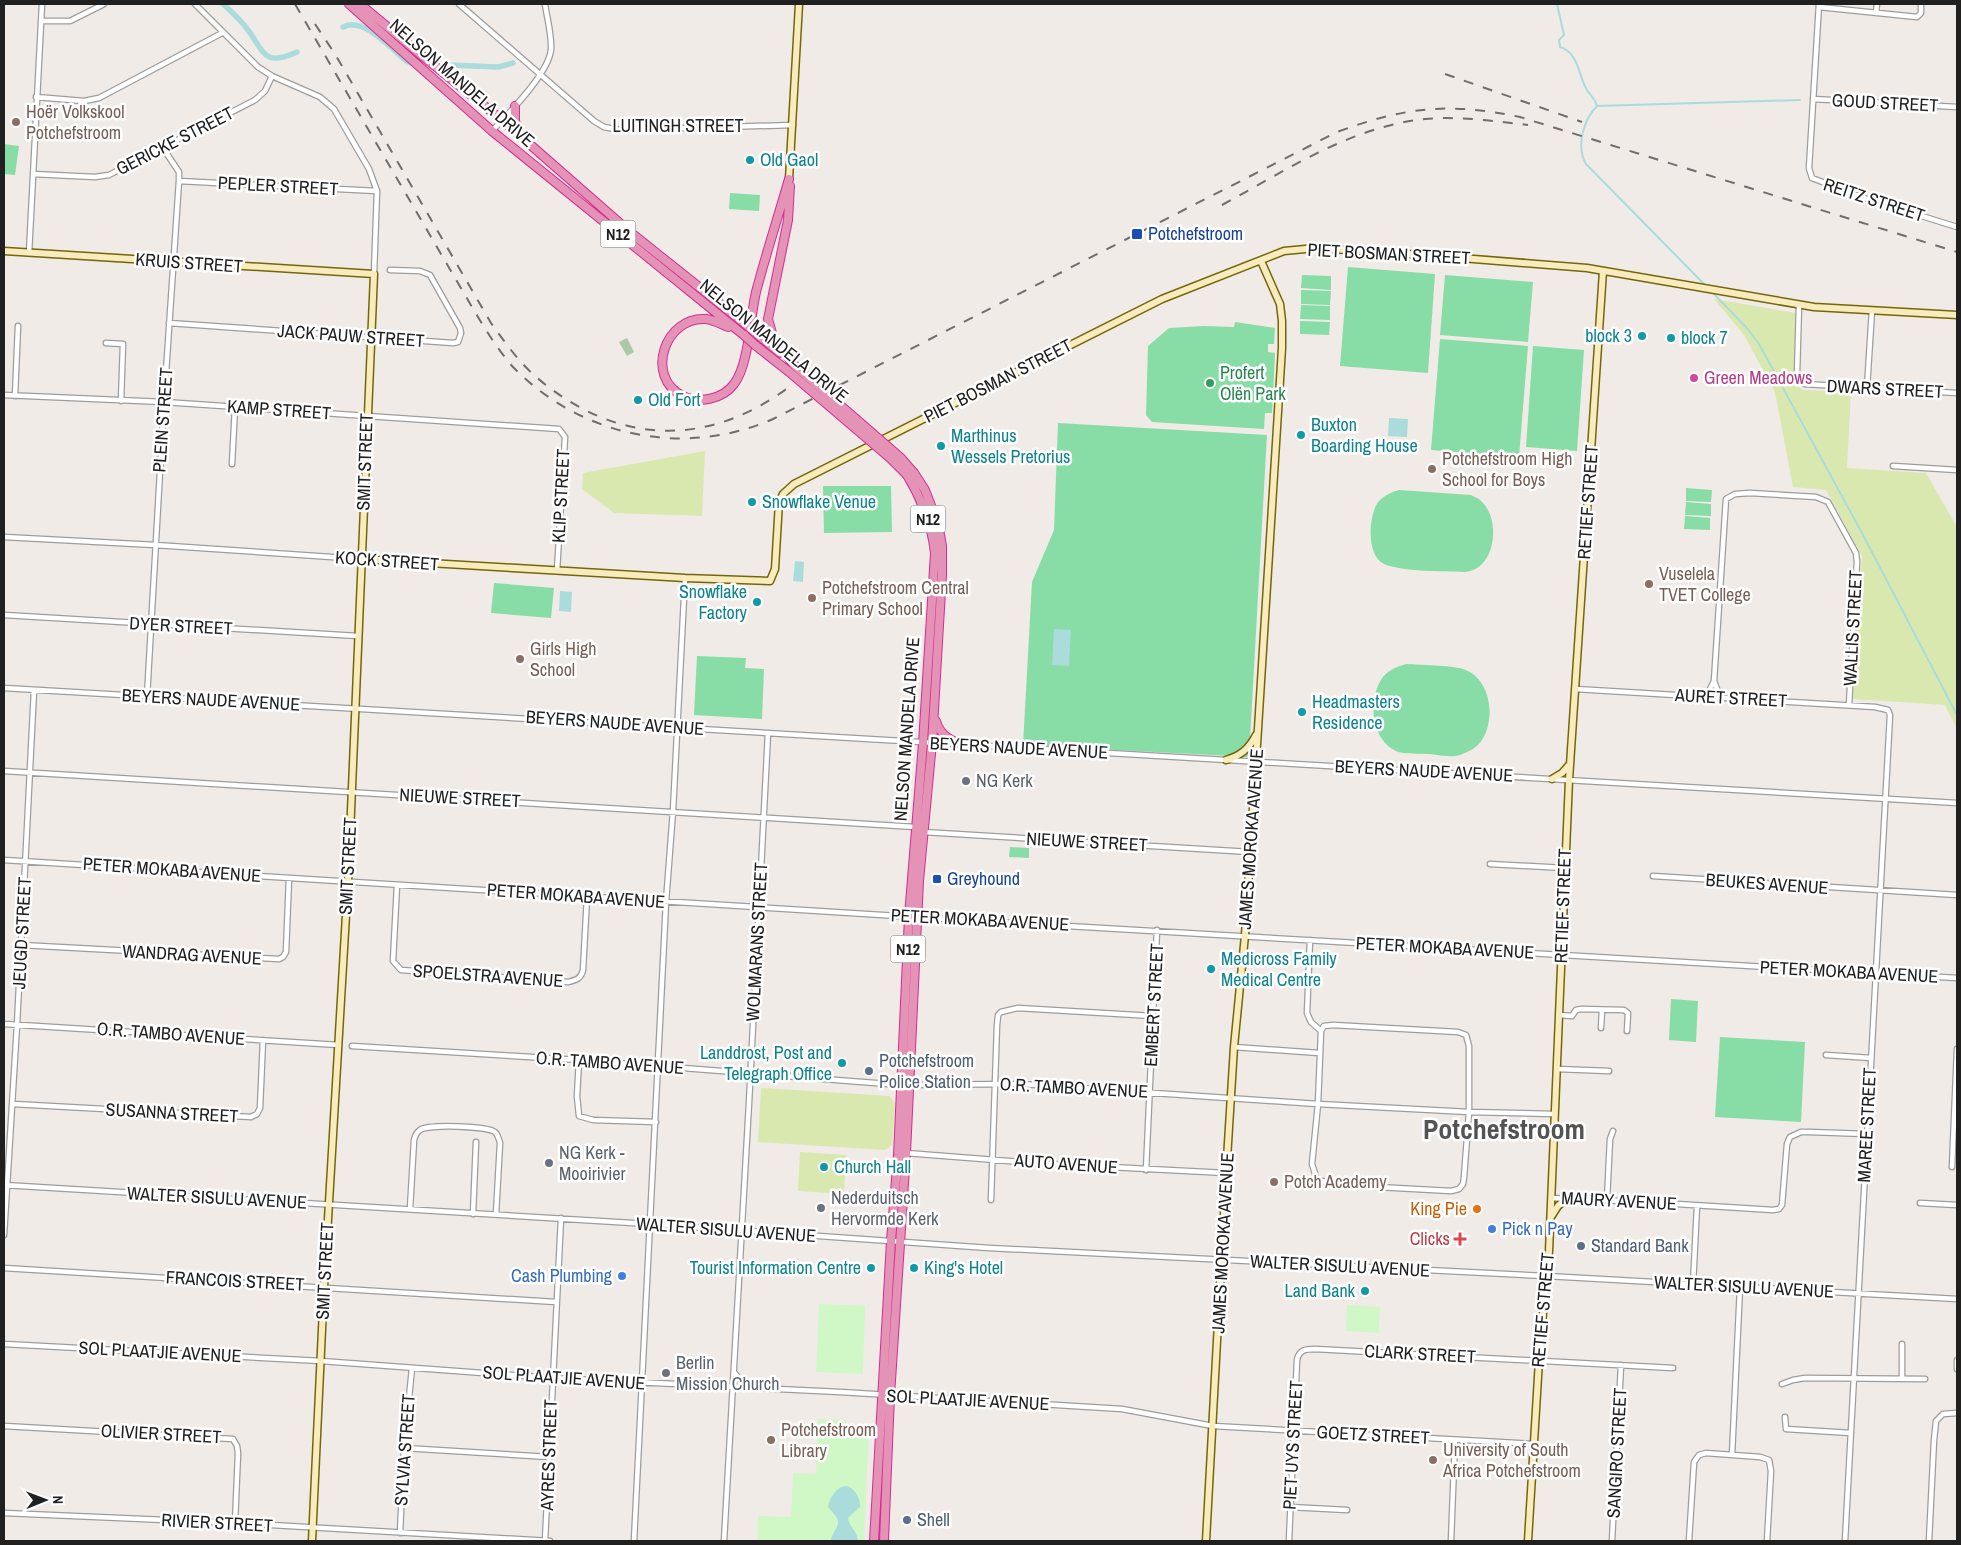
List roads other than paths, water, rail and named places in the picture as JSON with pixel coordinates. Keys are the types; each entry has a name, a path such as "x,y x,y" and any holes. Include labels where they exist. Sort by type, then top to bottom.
{"highway":[{"name":"NELSON MANDELA DRIVE","path":"349,4 492,131 742,335 791,368"},
{"name":"NELSON MANDELA DRIVE","path":"360,4 520,135 630,232 757,334 791,368 890,458 911,474 932,504 942,546 942,574 932,743 924,832 913,916"},
{"path":"514,106 515,121 520,135"},
{"path":"742,335 728,327 706,319 691,321 678,328 668,340 662,358 662,367 669,384 682,396 700,400 723,394 733,386 738,378 743,365 756,294 789,179"},
{"path":"789,179 788,220 768,319 771,332 791,368"},
{"name":"NELSON MANDELA DRIVE","path":"884,1541 891,1241 905,1085 915,827 923,743 935,553 934,540 926,512 911,474"},
{"path":"934,717 938,728 943,734 950,740 962,745"},
{"name":"NELSON MANDELA DRIVE","path":"874,1541 906,1153 905,1085"}],"street":[{"path":"29,253 42,4"},
{"path":"41,21 70,21 104,4"},
{"path":"194,4 251,62 272,76 320,97 328,103 369,169 377,191"},
{"name":"LUITINGH STREET","path":"459,4 594,121 611,129 793,125"},
{"path":"492,131 540,75 547,64 550,50 545,4"},
{"path":"789,179 798,4"},
{"path":"1876,13 1877,4"},
{"path":"1819,5 1876,13 1917,16 1921,13 1921,4"},
{"name":"REITZ STREET","path":"1819,5 1810,174 1816,181 1957,227"},
{"path":"36,97 84,100 100,98 222,33"},
{"name":"GERICKE STREET","path":"33,174 103,177 255,100 265,91 272,76"},
{"name":"GOUD STREET","path":"1813,99 1957,107"},
{"name":"PLEIN STREET","path":"147,697 168,323 179,181 179,172 163,148"},
{"name":"PEPLER STREET","path":"179,181 377,191"},
{"name":"SMIT STREET","path":"312,1541 324,1287 348,881 377,191"},
{"name":"PIET BOSMAN STREET","path":"770,581 775,569 779,502 783,494 794,484 1162,299 1189,287 1290,250 1316,248 1424,255 1602,271 1799,305 1957,315"},
{"name":"KRUIS STREET","path":"4,251 374,274"},
{"name":"JAMES MOROKA AVENUE","path":"1206,1541 1226,1173 1234,1047 1245,935 1282,330 1280,304 1261,261"},
{"name":"JACK PAUW STREET","path":"168,323 370,338 458,342 461,333 460,328 430,275 420,271 390,270"},
{"name":"RETIEF STREET","path":"1528,1541 1533,1444 1550,1219 1569,780 1602,271"},
{"name":"DWARS STREET","path":"1799,305 1797,374 1801,382 1810,385 1957,393"},
{"path":"1867,388 1872,310"},
{"path":"15,396 18,326"},
{"path":"106,343 123,344 120,401"},
{"name":"KAMP STREET","path":"4,395 164,402 554,428"},
{"path":"232,464 235,407"},
{"name":"KLIP STREET","path":"554,428 563,433 565,437 557,571"},
{"path":"1893,466 1957,470"},
{"name":"WALLIS STREET","path":"1714,682 1725,506 1728,496 1750,493 1816,497 1826,500 1856,553 1858,562 1849,705"},
{"name":"KOCK STREET","path":"4,537 557,571 770,581"},
{"path":"634,1541 666,902 673,811 685,578"},
{"name":"DYER STREET","path":"4,615 358,636"},
{"path":"1706,697 1714,682"},
{"path":"1714,682 1720,697"},
{"name":"BEYERS NAUDE AVENUE","path":"4,688 1957,803"},
{"name":"AURET STREET","path":"1575,689 1849,705 1888,710"},
{"name":"JEUGD STREET","path":"4,1235 5,1185 18,1025 34,690"},
{"name":"MAREE STREET","path":"1845,1541 1890,721 1888,710"},
{"path":"1226,760 1236,758 1244,752 1252,744 1258,732"},
{"name":"WOLMARANS STREET","path":"724,1541 768,733"},
{"path":"1552,779 1562,773 1570,763"},
{"name":"NIEUWE STREET","path":"4,771 915,827"},
{"name":"NIEUWE STREET","path":"924,832 1250,852"},
{"name":"PETER MOKABA AVENUE","path":"4,860 666,902 1957,978"},
{"path":"1490,864 1565,868"},
{"name":"BEUKES AVENUE","path":"1653,876 1957,895"},
{"name":"WANDRAG AVENUE","path":"21,945 279,959 286,952 289,878"},
{"name":"SPOELSTRA AVENUE","path":"397,885 393,961 401,970 568,982 582,975 587,897"},
{"name":"EMBERT STREET","path":"1146,1170 1157,930"},
{"path":"1310,940 1307,1013 1311,1022 1320,1031"},
{"path":"991,1200 994,1159 997,1019 1001,1012 1018,1008 1153,1016"},
{"path":"1559,1015 1572,1016 1578,1009 1627,1012 1628,1031"},
{"path":"1601,1028 1602,1010"},
{"name":"O.R. TAMBO AVENUE","path":"4,1024 339,1045"},
{"path":"1333,1025 1458,1032 1467,1037 1469,1046 1469,1112 1463,1184 1459,1189 1452,1191 1319,1182 1314,1175 1312,1164 1318,1104 1320,1031 1324,1026 1333,1025"},
{"name":"SUSANNA STREET","path":"13,1104 251,1117 257,1114 260,1108 263,1040"},
{"name":"O.R. TAMBO AVENUE","path":"352,1046 579,1060 905,1085 996,1083 1318,1104 1469,1112 1554,1114"},
{"path":"1234,1047 1319,1053"},
{"path":"1952,1166 1957,1050"},
{"path":"1826,1055 1871,1058"},
{"path":"579,1060 577,1112 579,1116 593,1120 656,1122"},
{"path":"1557,1069 1610,1071"},
{"path":"410,1209 414,1140 416,1134 421,1129 432,1127 482,1128 495,1132 500,1143 496,1214"},
{"path":"1607,1200 1610,1139 1613,1131"},
{"path":"1697,1206 1779,1209 1783,1200 1787,1144 1790,1137 1801,1132 1867,1134"},
{"path":"473,1214 476,1142"},
{"name":"AUTO AVENUE","path":"906,1153 1146,1170 1226,1173"},
{"name":"WALTER SISULU AVENUE","path":"5,1185 561,1218 1089,1254 1546,1276 1957,1299"},
{"name":"MAURY AVENUE","path":"1551,1198 1697,1206 1693,1285"},
{"path":"1550,1219 1558,1206 1566,1199"},
{"path":"1920,1203 1957,1205"},
{"name":"AYRES STREET","path":"545,1541 561,1218"},
{"name":"FRANCOIS STREET","path":"4,1268 556,1302"},
{"path":"1732,1455 1740,1287"},
{"name":"SOL PLAATJIE AVENUE","path":"4,1344 321,1360 643,1384 1122,1409 1213,1426"},
{"path":"1902,1344 1902,1379"},
{"name":"CLARK STREET","path":"1302,1351 1315,1349 1673,1368"},
{"name":"PIET UYS STREET","path":"1289,1541 1297,1360 1298,1353 1302,1351"},
{"path":"1957,1360 1957,1369"},
{"name":"SANGIRO STREET","path":"1612,1541 1622,1365"},
{"name":"SYLVIA STREET","path":"400,1533 404,1448 412,1368"},
{"path":"733,1368 736,1376 750,1389"},
{"path":"1782,1384 1805,1378 1925,1379"},
{"path":"1929,1541 1936,1421 1943,1414 1957,1413"},
{"path":"1785,1417 1786,1430 1851,1433"},
{"name":"OLIVIER STREET","path":"4,1426 233,1439 238,1453 235,1523"},
{"name":"GOETZ STREET","path":"1213,1426 1533,1444"},
{"path":"1451,1541 1455,1440"},
{"path":"404,1448 549,1457"},
{"path":"1689,1541 1694,1462 1699,1455 1706,1453 1769,1460 1771,1464 1767,1541"},
{"path":"1290,1507 1347,1510"},
{"name":"RIVIER STREET","path":"4,1513 235,1523 550,1541"}],"water":[{"path":"1389,418 1408,419 1407,437 1388,436"},
{"path":"795,561 804,562 803,582 793,581"},
{"path":"560,591 572,592 571,612 559,611"},
{"path":"1054,629 1071,630 1069,666 1052,665"},
{"path":"846,1486 854,1491 859,1500 860,1507 848,1518 858,1541 831,1541 838,1521 828,1507 829,1503 836,1490"}],"waterway":[{"path":"223,4 248,30 266,55 271,58 278,58 297,52"},
{"path":"1557,4 1564,35 1559,40 1560,47 1575,59 1584,84 1597,106"},
{"path":"343,27 351,25 368,29 406,61 411,63"},
{"path":"449,65 498,67 513,63"},
{"path":"1706,286 1586,164 1581,142 1588,119 1597,106 1800,100"},
{"path":"1711,291 1746,327 1759,344 1862,533 1957,715"}],"railway":[{"path":"295,4 472,307 507,360 540,391 570,410 602,424 635,434 670,438 704,437 739,431 773,419 1337,132 1406,112 1448,109 1471,110 1520,117 1957,252"},
{"path":"315,24 335,54 491,323 506,344 535,376 566,399 598,416 630,426 663,431 696,428 729,420 761,405 793,384"},
{"path":"1445,74 1582,122"},
{"path":"1222,205 1345,140 1397,124 1425,119 1451,118 1528,125"}],"place":[{"name":"Hoër Volkskool Potchefstroom","path":"16,122"},
{"name":"Old Gaol","path":"750,160"},
{"name":"Potchefstroom","path":"1137,234"},
{"name":"block 3","path":"1642,336"},
{"name":"block 7","path":"1671,338"},
{"name":"Green Meadows","path":"1694,378"},
{"name":"Profert Olën Park","path":"1210,383"},
{"name":"Old Fort","path":"638,400"},
{"name":"Buxton Boarding House","path":"1301,435"},
{"name":"Marthinus Wessels Pretorius","path":"941,446"},
{"name":"Potchefstroom High School for Boys","path":"1432,469"},
{"name":"Snowflake Venue","path":"752,502"},
{"name":"Vuselela TVET College","path":"1649,584"},
{"name":"Potchefstroom Central Primary School","path":"812,598"},
{"name":"Snowflake Factory","path":"757,602"},
{"name":"Girls High School","path":"520,659"},
{"name":"Headmasters Residence","path":"1302,712"},
{"name":"NG Kerk","path":"966,781"},
{"name":"Greyhound","path":"937,879"},
{"name":"Medicross Family Medical Centre","path":"1211,969"},
{"name":"Landdrost, Post and Telegraph Office","path":"842,1063"},
{"name":"Potchefstroom Police Station","path":"869,1071"},
{"name":"NG Kerk - Mooirivier","path":"549,1163"},
{"name":"Church Hall","path":"824,1167"},
{"name":"Potch Academy","path":"1274,1182"},
{"name":"Nederduitsch Hervormde Kerk","path":"821,1208"},
{"name":"King Pie","path":"1477,1209"},
{"name":"Pick n Pay","path":"1492,1229"},
{"name":"Clicks","path":"1460,1239"},
{"name":"Standard Bank","path":"1581,1246"},
{"name":"Tourist Information Centre","path":"871,1268"},
{"name":"King's Hotel","path":"914,1268"},
{"name":"Cash Plumbing","path":"622,1276"},
{"name":"Land Bank","path":"1365,1291"},
{"name":"Berlin Mission Church","path":"666,1373"},
{"name":"Potchefstroom Library","path":"771,1440"},
{"name":"University of South Africa Potchefstroom","path":"1433,1460"},
{"name":"Shell","path":"907,1520"}],"district":[{"name":"Potchefstroom","path":"1504,1129"}]}
